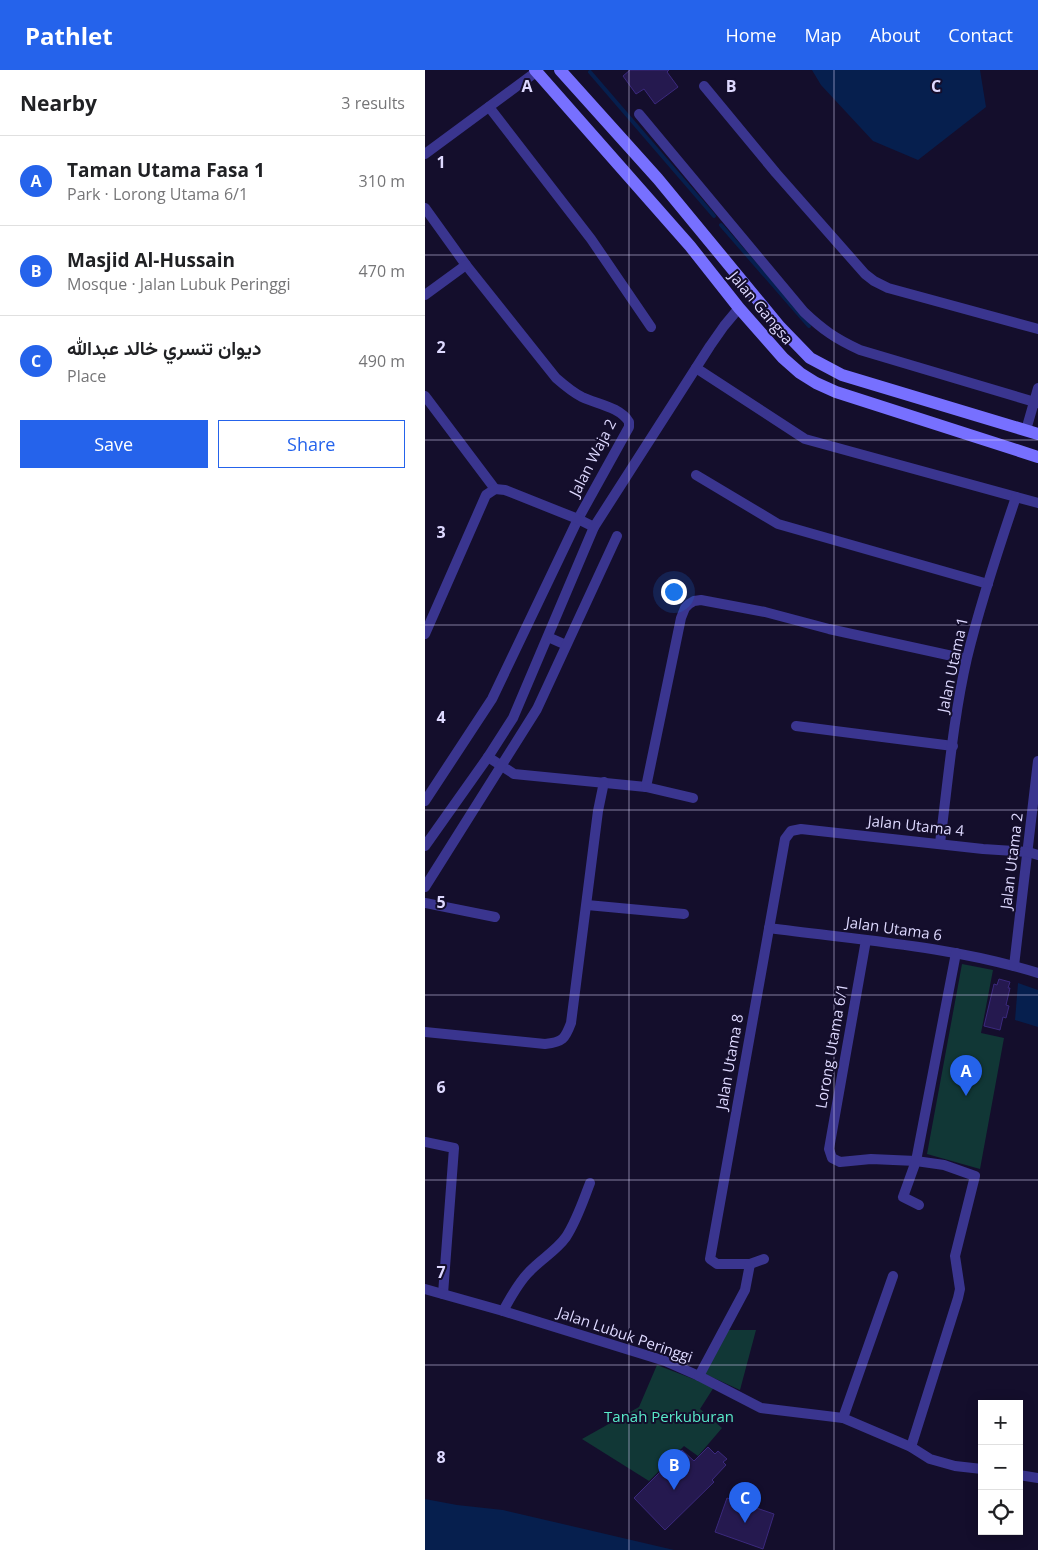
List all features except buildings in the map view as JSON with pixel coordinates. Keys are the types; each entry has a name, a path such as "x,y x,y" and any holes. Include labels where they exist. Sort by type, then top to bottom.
{"main road":[{"name":"Jalan Gangsa","path":"560,70 658,179 780,327 810,358 841,375 1032,432"},
{"name":"Jalan Gangsa","path":"535,71 690,246 739,308 783,358 801,373 835,392 1038,457"}],"street":[{"path":"425,154 535,71"},
{"path":"704,86 776,174 865,274 874,281 888,288 1038,329"},
{"path":"489,107 591,239 651,327"},
{"path":"639,114 804,312 823,329 839,340 861,350 1036,402"},
{"name":"Jalan Waja 2","path":"425,208 466,265 557,378 567,388 582,397 622,413 629,422 629,427 578,519 492,699 425,801"},
{"path":"425,295 466,265"},
{"path":"425,846 513,718 595,528 696,368 724,326 739,308"},
{"path":"696,368 805,439 1038,503"},
{"path":"1032,432 1038,388"},
{"path":"425,396 495,490"},
{"path":"696,475 779,524 988,584"},
{"path":"425,634 486,495 495,490 505,490 578,519 595,528"},
{"name":"Jalan Utama 1","path":"940,843 967,659 988,584 1016,497"},
{"path":"425,886 537,709 617,536"},
{"path":"646,787 677,634 685,608 694,601 701,600 765,612 829,629 967,659"},
{"path":"547,637 567,646"},
{"path":"796,726 953,746"},
{"path":"487,757 514,774 646,787 693,798"},
{"name":"Jalan Utama 2","path":"1014,966 1033,853 1038,761"},
{"path":"425,1032 545,1044 562,1041 567,1035 571,1024 598,811 604,782"},
{"name":"Jalan Utama 4","path":"791,831 801,829 1033,853"},
{"name":"Jalan Utama 8","path":"750,1264 717,1264 710,1259 785,839 791,831"},
{"path":"425,902 495,917"},
{"path":"587,905 684,914"},
{"name":"Jalan Utama 6","path":"769,928 956,953 1014,966"},
{"name":"Lorong Utama 6/1","path":"866,940 829,1149 832,1158 840,1162 871,1159 916,1161"},
{"path":"919,1204 903,1197 916,1161 956,953"},
{"path":"1014,966 1038,973"},
{"path":"425,1142 455,1148 443,1294"},
{"path":"911,1447 958,1298 960,1289 955,1256 975,1176 944,1165 916,1161"},
{"path":"503,1311 530,1270 550,1254 566,1237 577,1216 590,1183"},
{"path":"699,1376 745,1290 750,1264 764,1259"},
{"path":"843,1418 893,1276"},
{"name":"Jalan Lubuk Peringgi","path":"425,1289 665,1361 761,1408 843,1418 911,1447 930,1459 955,1466 978,1469"},
{"path":"1023,1476 1038,1478"}],"green space":[{"path":"962,964 993,970 981,1033 1004,1038 980,1169 927,1154"},
{"name":"Tanah Perkuburan","path":"727,1330 756,1330 740,1390 703,1373"},
{"name":"Tanah Perkuburan","path":"657,1365 714,1387 700,1409 722,1428 698,1456 684,1446 649,1481 582,1439 639,1407"}],"water":[{"path":"812,70 980,70 986,107 918,160 873,141 821,85"},
{"path":"1018,983 1038,990 1038,1027 1015,1020"},
{"path":"425,1499 503,1510 674,1550 425,1550"}],"waterway":[{"path":"590,72 714,216"},
{"path":"721,225 809,326"}],"place":[{"name":"Taman Utama Fasa 1","path":"966,1096"},
{"name":"Masjid Al-Hussain","path":"674,1490"},
{"name":"دیوان تنسري خالد عبدالله","path":"745,1523"}]}
